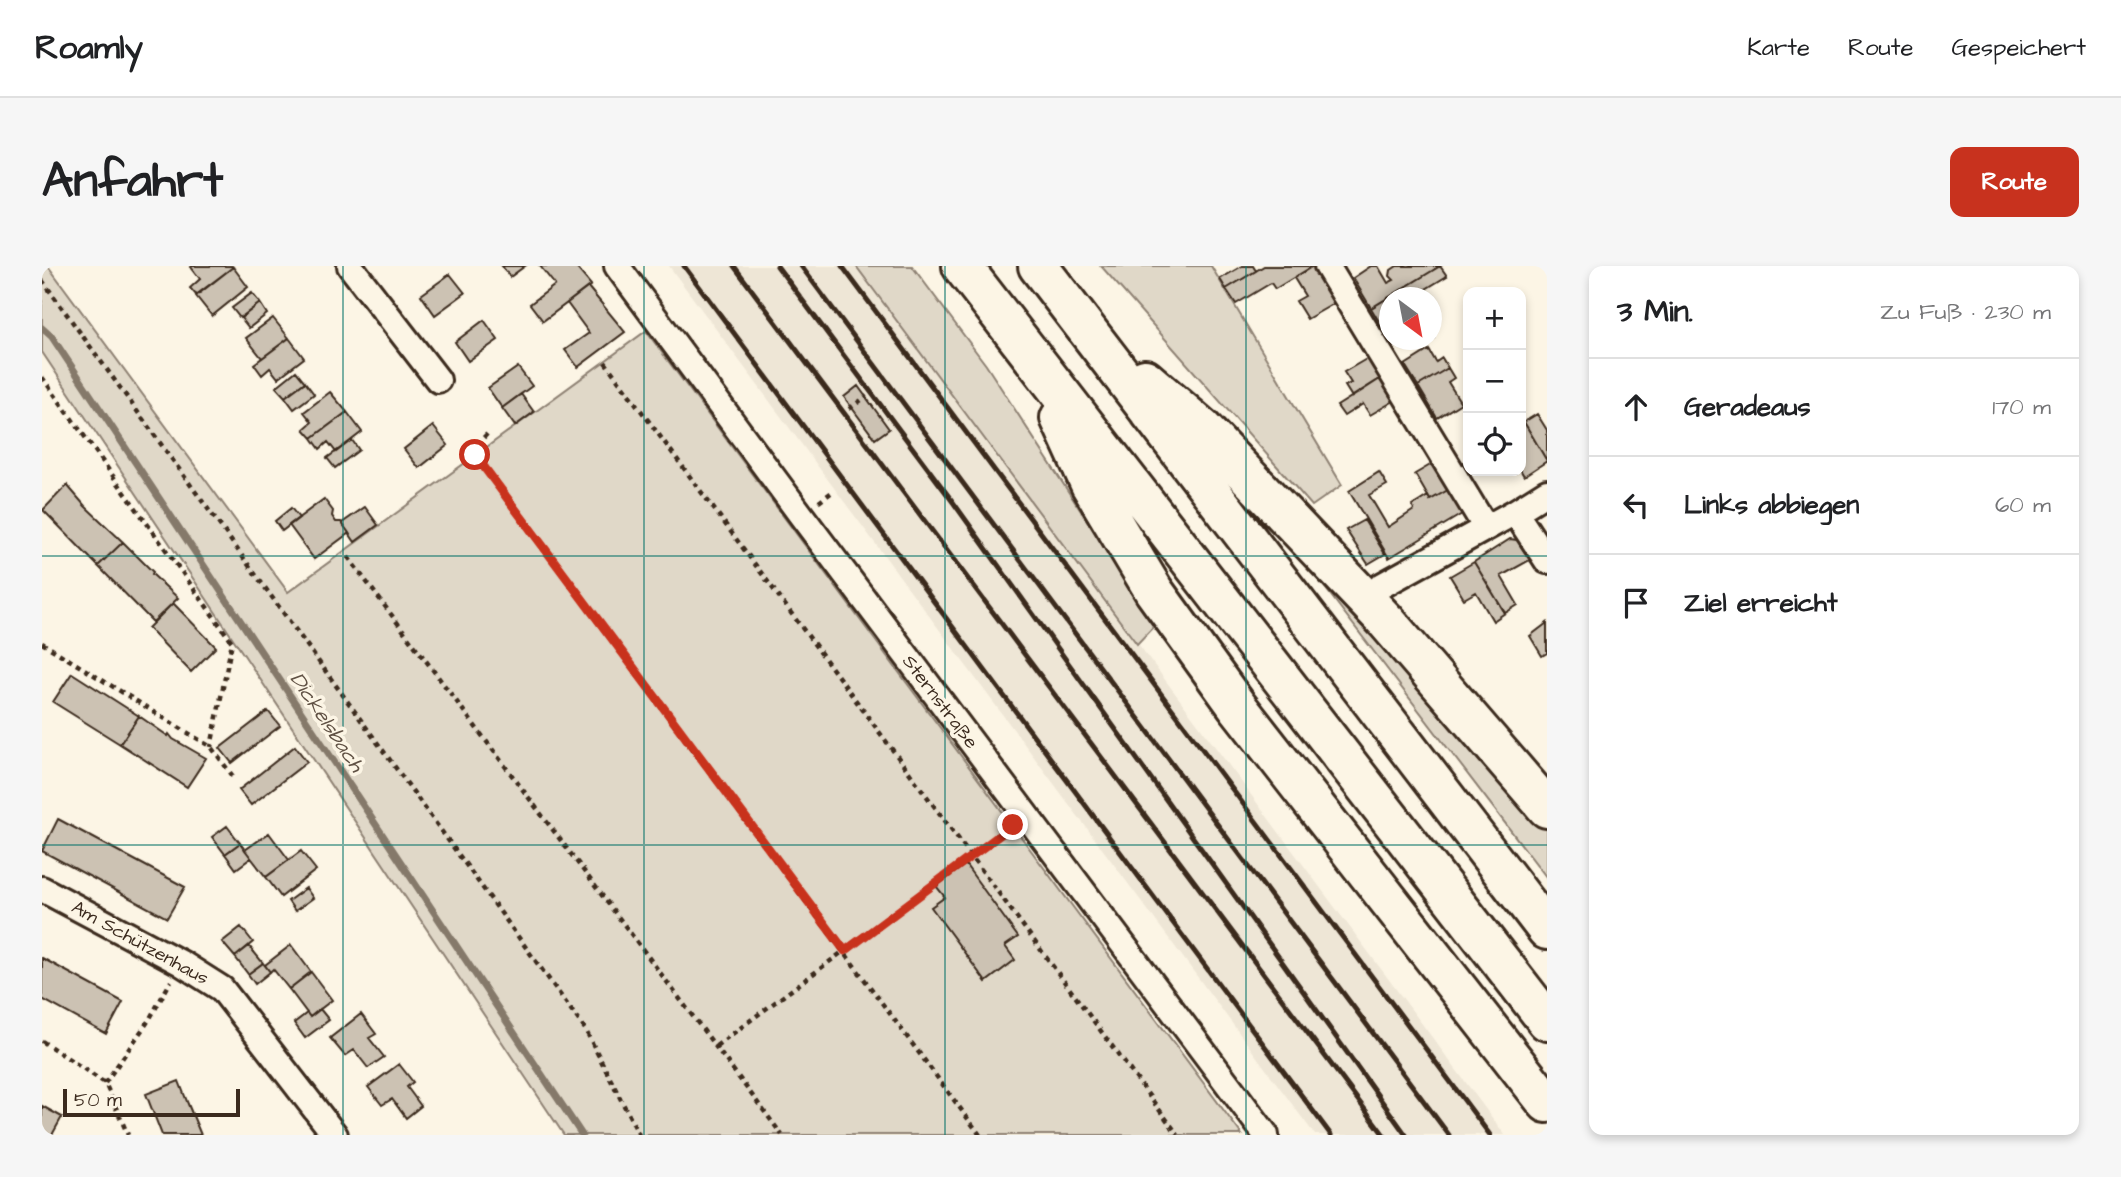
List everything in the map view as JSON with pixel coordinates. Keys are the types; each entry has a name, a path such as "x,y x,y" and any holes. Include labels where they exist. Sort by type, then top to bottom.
{"highway":[{"path":"962,266 1547,1021"},
{"path":"1038,266 1547,930"},
{"path":"1083,325 1203,429 1384,603 1547,808"},
{"path":"1035,362 1090,484 1154,591 1237,706 1547,1103"}],"street":[{"path":"350,266 438,380"},
{"name":"Sternstraße","path":"617,266 1266,1135"},
{"path":"1327,266 1486,528"},
{"path":"1384,603 1486,528 1547,492"},
{"path":"1515,512 1547,561"},
{"name":"Am Schützenhaus","path":"42,889 181,962 222,989 335,1135"}],"path":[{"path":"42,280 585,1029 639,1135"},
{"path":"605,362 1178,1135"},
{"path":"42,377 232,642 211,747"},
{"path":"849,410 867,396"},
{"path":"487,434 472,450 475,455 980,1135"},
{"path":"348,557 782,1135"},
{"path":"42,643 211,747 235,779"},
{"path":"716,1046 1013,825"},
{"path":"105,1083 149,1020 181,962"},
{"path":"42,1041 105,1083 128,1135"}],"shaded area":[{"path":"42,266 48,266 288,592 646,331 1242,1135 564,1135 42,352"},
{"path":"669,266 856,266 1505,1135 1315,1135"},
{"path":"856,266 912,266 986,365 1155,625 1137,644"},
{"path":"1101,266 1211,266 1342,485 1312,506"},
{"path":"1277,525 1494,764 1547,827 1547,878"}],"building":[{"path":"192,266 233,267 196,295 190,288 200,279"},
{"path":"502,266 525,266 510,277"},
{"path":"540,266 575,266 591,285 543,321 530,304 555,285"},
{"path":"1242,266 1253,266 1256,271 1226,289 1220,279"},
{"path":"1264,266 1313,266 1275,289 1271,283 1236,304 1226,289"},
{"path":"1313,266 1335,303 1307,319 1296,301 1305,296 1294,278"},
{"path":"1371,266 1378,266 1388,283 1394,280 1390,276 1391,270 1397,266 1440,266 1406,287 1379,287 1379,303 1371,308 1353,278"},
{"path":"1440,266 1447,276 1429,287 1406,287"},
{"path":"233,267 248,287 212,316 196,296"},
{"path":"450,274 465,293 435,315 421,295"},
{"path":"588,287 625,332 578,367 565,350 589,333 567,303"},
{"path":"252,293 260,303 240,318 232,308"},
{"path":"260,303 267,314 249,328 241,318"},
{"path":"1379,303 1379,322 1371,308"},
{"path":"273,318 289,338 262,358 246,338"},
{"path":"484,320 498,340 468,361 455,342"},
{"path":"289,338 304,358 278,378 270,368 262,375 254,364"},
{"path":"1429,350 1436,362 1442,358 1448,368 1418,386 1405,365"},
{"path":"1368,358 1380,379 1352,397 1345,386 1351,383 1344,372"},
{"path":"518,367 532,386 502,408 488,388"},
{"path":"1448,368 1454,378 1448,382 1461,403 1437,418 1418,386"},
{"path":"296,371 305,382 285,397 276,387"},
{"path":"1380,379 1394,401 1370,415 1363,404 1344,416 1337,406"},
{"path":"305,382 314,394 294,409 285,397"},
{"path":"858,386 889,429 875,439 844,397"},
{"path":"330,392 347,412 312,438 304,429 312,422 304,412"},
{"path":"521,394 534,412 515,426 502,408"},
{"path":"347,412 362,432 336,452 328,442 320,449 312,438"},
{"path":"1537,414 1547,430 1547,461 1526,425 1526,421"},
{"path":"1526,425 1547,461 1526,475"},
{"path":"433,426 448,445 419,468 404,449"},
{"path":"352,440 359,450 335,468 327,458"},
{"path":"1432,464 1448,490 1430,500 1415,474"},
{"path":"1379,472 1387,485 1369,495 1388,527 1414,510 1412,506 1428,496 1430,500 1448,490 1462,514 1389,558 1349,491"},
{"path":"67,485 123,542 98,566 43,510"},
{"path":"324,499 333,511 332,516 336,522 341,522 349,533 314,559 289,525"},
{"path":"365,507 378,525 355,542 342,523"},
{"path":"291,508 299,518 282,531 275,521"},
{"path":"1364,520 1385,554 1368,564 1346,530"},
{"path":"1510,539 1517,540 1530,560 1501,576 1518,605 1505,613 1474,562"},
{"path":"123,542 178,598 153,622 98,566"},
{"path":"1474,562 1505,613 1493,621 1476,592 1464,599 1450,576"},
{"path":"173,603 216,647 191,672 148,628"},
{"path":"1547,623 1547,653 1542,656 1530,636"},
{"path":"72,673 139,716 120,744 53,702"},
{"path":"268,711 280,726 232,763 220,748"},
{"path":"139,716 206,758 187,787 120,744"},
{"path":"295,746 307,762 251,805 239,790"},
{"path":"58,819 185,887 167,918 42,851"},
{"path":"227,826 240,843 225,854 212,837"},
{"path":"269,833 289,860 266,877 245,850"},
{"path":"240,843 251,858 236,869 225,854"},
{"path":"301,851 316,870 281,897 266,877"},
{"path":"965,864 1018,937 1005,946 1015,960 986,982 931,907 945,897 936,886"},
{"path":"306,888 313,898 295,911 288,901"},
{"path":"241,927 253,942 235,957 222,942"},
{"path":"291,945 311,972 289,989 273,969 270,972 265,965"},
{"path":"249,946 263,963 248,974 235,957"},
{"path":"42,958 123,1002 106,1034 42,999"},
{"path":"263,963 270,972 255,984 248,974"},
{"path":"311,972 332,1000 310,1017 289,989"},
{"path":"320,1009 329,1020 305,1038 294,1023 307,1013 310,1017"},
{"path":"361,1014 376,1034 369,1038 384,1057 368,1068 354,1050 345,1056 330,1038"},
{"path":"399,1064 413,1082 407,1087 421,1106 406,1118 392,1099 382,1105 368,1087"},
{"path":"179,1081 201,1135 162,1135 146,1094"},
{"path":"42,1106 62,1117 52,1135 42,1135"}],"waterway":[{"name":"Dickelsbach","path":"42,328 52,337 582,1135"}],"railway":[{"path":"684,266 1331,1135"},
{"path":"734,266 1384,1135"},
{"path":"777,266 953,502 1406,1135"},
{"path":"801,266 1449,1135"},
{"path":"842,266 1490,1135"}],"route":[{"path":"475,455 845,951 1013,825"}]}
